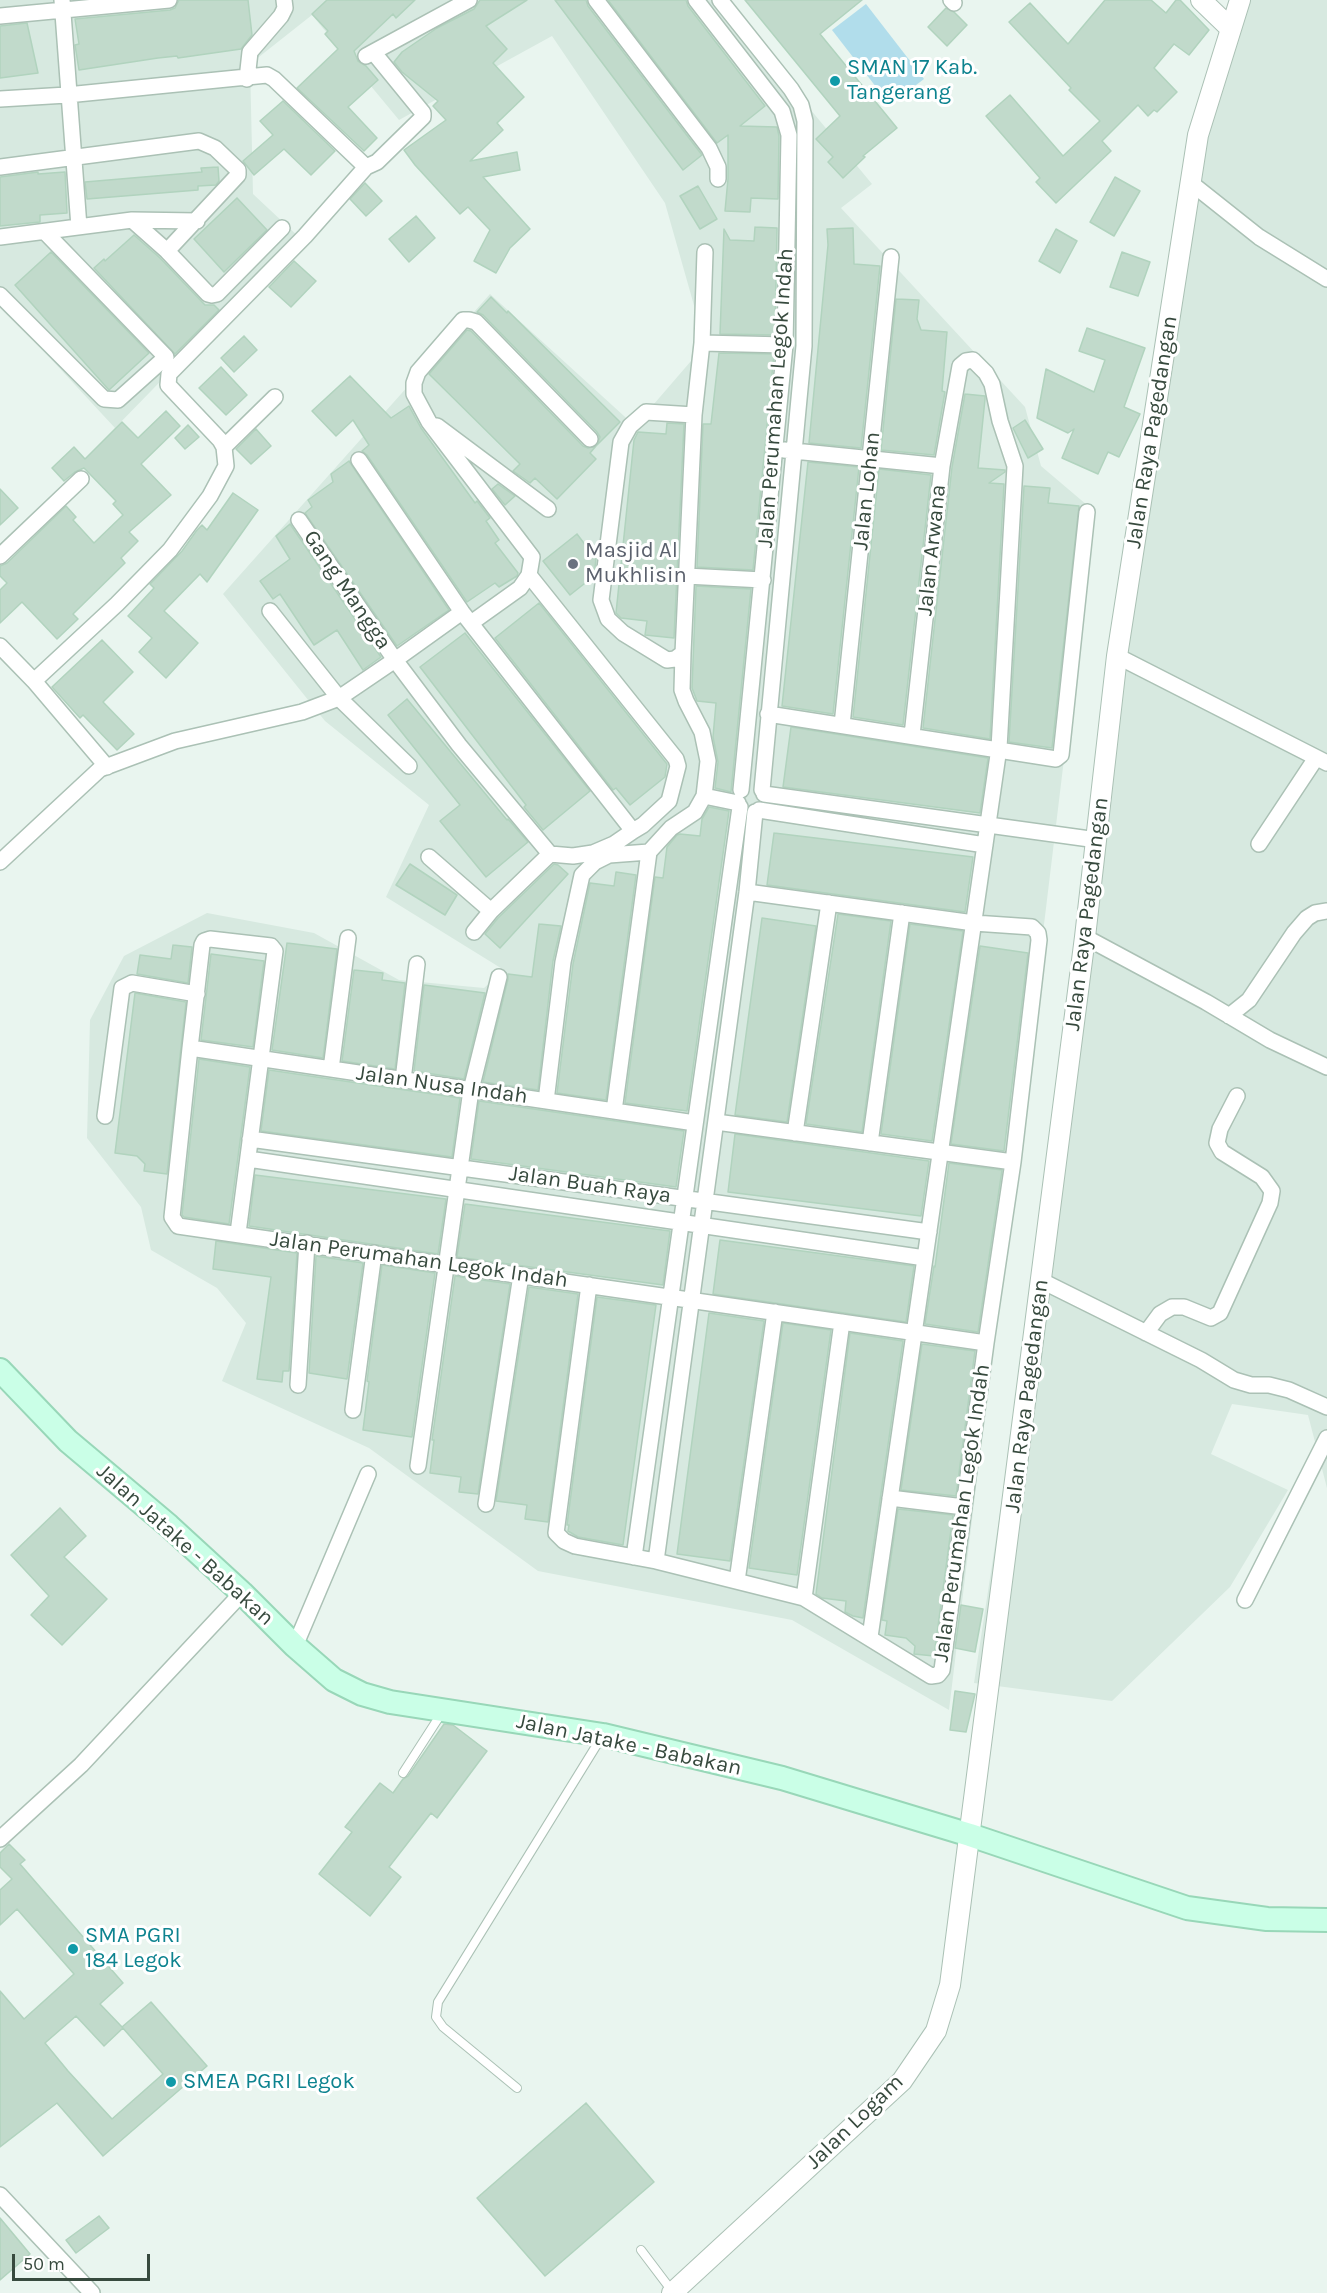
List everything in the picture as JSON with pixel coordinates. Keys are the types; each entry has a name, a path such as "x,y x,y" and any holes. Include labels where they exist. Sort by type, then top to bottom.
{"main road":[{"name":"Jalan Jatake - Babakan","path":"0,1370 69,1441 169,1526 242,1593 295,1646 334,1680 362,1694 390,1702 603,1735 782,1778 970,1835 1187,1908 1267,1919 1327,1920"}],"street":[{"path":"0,16 61,6 169,0"},
{"path":"247,79 250,52 281,16 285,8 284,0"},
{"path":"34,681 117,604 170,549 218,484 226,466 224,447 220,440 168,385 169,374 305,236 366,167 377,162 423,117 423,113 370,55 469,0"},
{"path":"596,0 709,148 718,167 718,179"},
{"name":"Jalan Perumahan Legok Indah","path":"634,1557 740,800 785,345 789,135 786,123 782,111 696,0"},
{"name":"Jalan Perumahan Legok Indah","path":"720,0 791,89 801,105 805,121 804,346 768,714 763,792"},
{"path":"1201,0 1230,28"},
{"name":"Jalan Raya Pagedangan","path":"970,1835 1085,937 1117,656 1198,135 1240,0"},
{"path":"61,6 79,227"},
{"path":"0,99 247,79 267,75 274,79 366,167"},
{"path":"0,167 199,141 215,148 238,170 238,175 167,251"},
{"path":"1191,183 1259,237 1327,279"},
{"path":"0,237 132,220 197,220"},
{"path":"132,220 167,251 208,294 212,295 217,294 282,228"},
{"path":"0,295 104,399 118,400 166,357 45,232"},
{"path":"614,1111 649,852 671,828 695,812 704,796 708,761 702,732 682,690 694,415 702,343 705,252"},
{"name":"Jalan Lohan","path":"842,725 891,257"},
{"path":"0,862 100,769 175,741 302,712 339,698 395,660 520,588 529,575 532,557 429,422 414,394 414,383 418,372 463,320 476,322 590,439"},
{"path":"702,343 785,345"},
{"name":"Jalan Arwana","path":"912,735 942,466 960,366 966,361 973,360 989,379 1015,466 999,748"},
{"path":"224,447 275,398"},
{"path":"683,653 675,659 667,660 623,633 608,619 601,600 621,442 630,426 646,412 694,415"},
{"path":"429,422 445,430 548,509"},
{"path":"775,449 942,466"},
{"path":"359,460 467,617 633,831"},
{"path":"0,556 81,479"},
{"path":"768,714 999,748 1056,759 1061,755 1087,512"},
{"name":"Gang Mangga","path":"299,520 395,660 459,745 550,854"},
{"path":"474,932 491,911 550,854 573,856 593,853 614,844 657,813 669,801 678,766 676,759 662,739 529,575"},
{"path":"686,576 763,580"},
{"path":"270,611 339,698 409,766"},
{"path":"0,646 34,681 107,767"},
{"path":"1117,656 1321,760 1259,844"},
{"path":"870,1637 999,748"},
{"path":"740,800 749,786 763,792 1097,840"},
{"path":"656,1561 757,811 764,803 763,792"},
{"path":"704,796 740,800"},
{"path":"740,800 747,812 757,811 985,845"},
{"path":"546,1101 563,963 582,875 595,861 609,855 649,852"},
{"path":"429,857 491,911"},
{"name":"Jalan Perumahan Legok Indah","path":"589,1285 556,1533 564,1541 575,1546 656,1561 804,1598 931,1676 938,1675 942,1670 986,1343 1014,1162 1040,940 1038,933 1032,927 974,923 747,892"},
{"path":"795,1133 829,903"},
{"path":"1229,1016 1249,1000 1294,933 1307,918 1327,911"},
{"path":"870,1143 902,913"},
{"path":"1085,937 1270,1040 1327,1067"},
{"path":"331,1069 348,938"},
{"path":"190,1048 204,941 210,939 273,948 275,951 238,1233"},
{"path":"403,1080 417,964"},
{"path":"418,1466 471,1090 499,977"},
{"path":"105,1116 122,988 132,983 197,994"},
{"name":"Jalan Perumahan Legok Indah","path":"190,1048 172,1217 175,1224 182,1227 238,1233 986,1343"},
{"name":"Jalan Nusa Indah","path":"190,1048 695,1123"},
{"path":"1146,1333 1160,1314 1172,1306 1184,1307 1211,1318 1220,1313 1269,1203 1272,1191 1262,1177 1222,1152 1217,1143 1220,1129 1237,1096"},
{"path":"716,1122 1014,1162"},
{"name":"Jalan Buah Raya","path":"250,1139 929,1232"},
{"name":"Jalan Buah Raya","path":"248,1159 925,1258"},
{"path":"298,1384 307,1244"},
{"path":"354,1410 374,1253"},
{"path":"486,1504 521,1275"},
{"path":"1042,1281 1201,1360 1234,1380 1251,1385 1269,1385 1289,1390 1327,1407"},
{"path":"737,1581 775,1312"},
{"path":"804,1598 842,1322"},
{"path":"1245,1600 1327,1438"},
{"path":"295,1646 368,1474"},
{"path":"890,1498 964,1507"},
{"path":"0,1839 81,1765 242,1593"},
{"name":"Jalan Logam","path":"672,2293 902,2081 936,2031 950,1985 970,1835"},
{"path":"0,2195 93,2293"}],"lane":[{"path":"403,1773 444,1710"},
{"path":"517,2088 443,2027 436,2016 438,2002 603,1735"},
{"path":"641,2250 672,2293"}],"shaded area":[{"path":"0,0 720,0 872,184 841,208 1025,407 1041,466 1094,511 949,1710 792,1620 538,1571 369,1448 222,1381 246,1323 217,1288 151,1250 141,1207 87,1138 90,1020 124,956 207,913 314,933 399,980 484,988 504,970 386,897 429,805 325,721 223,594 490,294 635,426 691,361 697,316 665,203 552,36 399,120 312,15 250,64 253,194 300,238 115,428 0,304"},
{"path":"1248,0 1327,0 1327,1488 1308,1415 1232,1404 1211,1454 1288,1490 1230,1587 1112,1701 974,1683 1090,922 1192,160"},
{"path":"866,4 924,79 890,105 832,30"}],"building":[{"path":"179,0 248,0 252,35 241,49 79,70 75,45 79,44 75,19 170,10 175,8"},
{"path":"327,0 415,0 396,18 393,14 354,51 358,61 366,66 378,80 348,107 377,138 364,151 297,88 338,49 325,34 328,31 312,14"},
{"path":"480,0 527,0 486,26 507,49 493,63 524,97 497,123 503,130 470,161 517,152 520,170 483,177 530,229 510,248 496,273 474,261 490,230 468,207 460,214 404,150 446,120 433,106 438,101 402,72 394,62 402,52 437,28 474,9"},
{"path":"555,0 586,0 588,6 702,155 683,170"},
{"path":"608,0 686,0 688,6 765,106 740,126 777,127 779,136 778,199 751,198 750,212 725,211 728,135 717,143"},
{"name":"SMAN 17 Kab. Tangerang","path":"745,0 862,0 820,34 897,128 863,156 865,157 843,178 828,162 833,157 816,139 840,116"},
{"path":"1105,0 1151,0 1166,13 1176,0 1180,0 1209,30 1189,55 1174,44 1154,68 1177,92 1157,112 1154,110 1148,116 1138,105 1102,141 1111,151 1056,203 1036,182 1040,178 986,116 1010,95 1063,156 1100,121 1069,90 1071,88 1009,22 1030,3 1068,44"},
{"path":"946,8 954,12 967,25 947,46 928,27"},
{"path":"27,23 38,73 0,78 0,26"},
{"path":"283,101 335,151 311,175 284,149 254,175 243,161 273,135 260,121"},
{"path":"218,167 219,181 216,185 198,186 198,190 87,199 85,182 202,172 201,168"},
{"path":"38,172 38,174 65,172 67,213 40,215 40,222 0,226 0,177"},
{"path":"1115,177 1140,191 1114,236 1090,222"},
{"path":"365,183 382,201 366,216 350,199"},
{"path":"698,186 717,219 700,229 680,196"},
{"path":"237,198 267,230 224,272 194,239"},
{"path":"416,216 435,238 409,262 389,239"},
{"path":"755,227 777,228 775,335 720,334 724,229 730,240 754,241"},
{"path":"853,228 854,264 880,266 861,448 809,443 828,245 827,229"},
{"path":"1056,229 1077,241 1060,273 1039,261"},
{"path":"134,235 160,258 205,305 214,305 219,310 175,354 94,268"},
{"path":"51,252 149,353 109,390 15,285"},
{"path":"1122,252 1150,262 1138,296 1110,287"},
{"path":"294,261 316,281 291,307 269,287"},
{"path":"491,297 620,422 597,445 600,437 597,432 483,315 477,312"},
{"path":"896,299 919,300 917,319 921,330 947,332 942,391 945,392 934,455 881,450"},
{"path":"1087,328 1145,348 1124,407 1140,414 1119,457 1108,452 1098,474 1062,458 1074,429 1068,433 1037,418 1046,369 1094,392 1105,360 1079,351"},
{"path":"467,330 471,331 583,446 588,448 596,446 590,453 596,459 557,499 535,478 530,483 513,471 520,464 429,374"},
{"path":"244,336 257,350 234,372 221,358"},
{"path":"719,353 774,354 753,570 697,567 703,424 711,424"},
{"path":"221,367 247,395 226,415 199,388"},
{"path":"350,376 391,418 409,406 421,428 475,503 477,501 490,518 486,521 499,540 495,543 518,573 517,576 499,587 495,583 467,602 367,455 362,451 369,445 353,420 336,436 312,411"},
{"path":"965,394 985,396 978,468 1005,470 989,483 1004,484 990,739 923,728 952,467"},
{"path":"166,411 180,426 141,464 171,495 129,532 138,541 121,558 125,563 73,614 78,619 57,639 22,602 0,623 0,590 7,583 0,576 0,566 7,563 66,506 76,517 73,520 94,543 123,515 113,504 116,501 84,468 64,481 52,468 74,447 85,459 122,422 138,438"},
{"path":"1025,420 1043,449 1028,458 1013,428"},
{"path":"667,423 684,424 674,638 645,635 647,621 621,618 616,613 634,440 638,432 666,434"},
{"path":"188,425 199,437 185,449 175,438"},
{"path":"256,429 271,446 251,464 236,449"},
{"path":"349,461 449,610 397,646 305,513 312,507 308,500 333,482 331,474"},
{"path":"808,462 859,467 833,714 782,706"},
{"path":"879,469 931,475 903,725 853,717"},
{"path":"498,484 515,496 505,505 492,489"},
{"path":"1024,486 1050,488 1048,503 1079,506 1052,748 1009,742"},
{"path":"0,489 18,508 0,525"},
{"path":"233,493 258,510 207,582 200,574 164,611 198,643 166,678 139,652 152,638 128,616 154,588 150,584 182,551 197,530 202,525 207,530"},
{"path":"290,524 381,657 363,670 337,630 314,645 280,594 273,599 260,581 290,559 276,536"},
{"name":"Masjid Al Mukhlisin","path":"577,534 596,559 594,576 570,595 543,561"},
{"path":"696,586 751,589 731,792 715,788 718,762 713,737 716,703 697,701 692,688"},
{"path":"539,603 667,764 665,777 630,805 616,788 613,790 495,638"},
{"path":"465,633 590,791 543,830 420,667"},
{"path":"102,640 133,672 103,702 134,734 117,750 83,715 80,718 52,687"},
{"path":"407,699 507,820 528,842 486,877 440,821 460,805 388,715"},
{"path":"791,727 988,758 980,813 783,787"},
{"path":"709,807 729,811 687,1111 625,1103 655,877 663,878 667,847 677,835 700,836 702,819"},
{"path":"774,833 973,857 965,912 767,885"},
{"path":"410,864 457,895 445,915 396,885"},
{"path":"554,864 568,874 500,948 485,934 498,918"},
{"path":"616,872 636,875 606,1100 557,1093 573,964 590,883 614,886"},
{"path":"838,914 891,921 862,1132 806,1124"},
{"path":"762,918 816,926 787,1122 735,1115"},
{"path":"539,924 561,926 553,961 538,1090 483,1082 508,974 532,977"},
{"path":"910,924 963,931 932,1141 881,1134"},
{"path":"287,943 337,949 323,1058 272,1050"},
{"path":"173,945 192,947 188,983 137,974 140,955 171,959"},
{"path":"980,946 1028,953 1004,1151 951,1144"},
{"path":"211,954 264,961 253,1047 201,1040"},
{"path":"354,970 383,973 382,980 405,983 395,1069 342,1061"},
{"path":"424,985 485,993 464,1079 414,1071"},
{"path":"135,993 186,1002 167,1174 144,1171 145,1164 137,1156 115,1153"},
{"path":"199,1059 250,1067 229,1224 182,1215"},
{"path":"269,1070 460,1098 452,1157 261,1131"},
{"path":"479,1101 684,1131 676,1187 471,1159"},
{"path":"735,1134 929,1161 921,1216 728,1192"},
{"path":"949,1163 1002,1170 978,1332 925,1324"},
{"path":"255,1175 446,1199 438,1254 249,1226"},
{"path":"465,1204 670,1231 663,1285 457,1257"},
{"path":"720,1240 914,1266 906,1322 713,1294"},
{"path":"216,1241 297,1253 289,1371 283,1371 282,1382 257,1379 271,1277 213,1269"},
{"path":"316,1256 363,1263 347,1379 309,1373"},
{"path":"382,1265 435,1273 412,1437 363,1430"},
{"path":"455,1276 510,1284 478,1494 459,1492 461,1477 430,1473 434,1440 432,1440"},
{"path":"529,1287 578,1294 548,1522 525,1519 527,1505 496,1501"},
{"path":"597,1297 656,1305 623,1545 578,1537 568,1531 569,1525 567,1525"},
{"path":"709,1313 764,1321 730,1561 677,1554"},
{"path":"783,1323 831,1330 797,1575 749,1568"},
{"path":"850,1333 903,1341 863,1618 845,1612 846,1601 822,1598 816,1594"},
{"path":"922,1344 975,1351 956,1496 901,1490"},
{"path":"60,1508 86,1536 64,1557 107,1599 62,1645 31,1615 49,1596 11,1555"},
{"path":"898,1509 953,1515 934,1656 914,1654 915,1646 906,1638 885,1635 887,1621 882,1620"},
{"path":"961,1605 983,1609 975,1652 955,1648"},
{"path":"955,1691 975,1694 966,1732 950,1730"},
{"path":"444,1724 453,1725 487,1751 437,1818 431,1813 389,1867 401,1877 370,1916 319,1874 352,1832 345,1827 380,1783 393,1793 408,1776"},
{"path":"9,1844 25,1860 20,1864 123,1983 100,2004 122,2027 151,2002 207,2066 103,2156 57,2103 0,2147 0,1991 24,2019 74,1974 17,1909 0,1925 0,1890 12,1879 0,1867 0,1853","holes":["76,2016 104,2046 123,2028 163,2074 112,2119 45,2043"]},
{"path":"586,2103 654,2182 545,2276 477,2198"},
{"path":"99,2216 109,2228 76,2253 66,2240"},
{"path":"0,2218 30,2254 0,2280"}],"place":[{"name":"SMAN 17 Kab. Tangerang","path":"835,81"},
{"name":"Masjid Al Mukhlisin","path":"573,564"},
{"name":"SMA PGRI 184 Legok","path":"73,1949"},
{"name":"SMEA PGRI Legok","path":"171,2082"}]}
